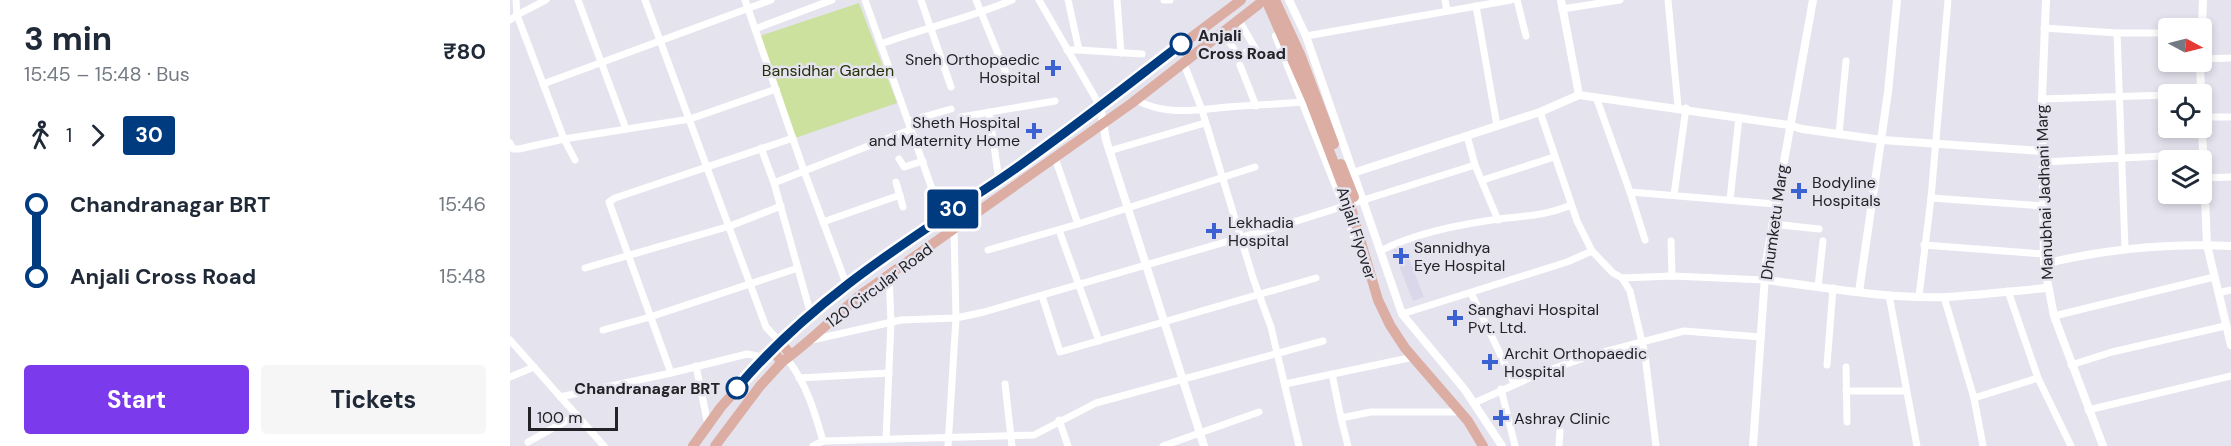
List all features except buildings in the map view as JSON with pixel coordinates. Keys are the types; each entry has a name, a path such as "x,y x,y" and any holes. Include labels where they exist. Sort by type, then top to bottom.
{"main road":[{"name":"120 Circular Road","path":"693,446 772,350 811,315 942,217 999,180 1241,0"},
{"name":"Anjali Flyover","path":"1275,0 1322,109 1349,183 1385,297 1396,322 1411,344 1474,416 1492,446"},
{"path":"1261,3 1274,6 1282,0"},
{"name":"120 Circular Road","path":"715,446 760,386 786,359 889,274 1136,100 1240,22 1261,3"},
{"name":"Anjali Flyover","path":"1261,3 1310,100 1351,208 1378,300 1390,326 1405,348 1468,421 1484,446"},
{"path":"772,350 786,359"}],"street":[{"path":"516,0 517,15 564,139 575,160"},
{"path":"510,20 546,0"},
{"path":"578,0 626,129"},
{"path":"560,397 772,350 751,283 645,0"},
{"path":"745,0 804,171 847,286"},
{"path":"543,84 771,0"},
{"path":"755,28 832,0"},
{"path":"865,0 942,217"},
{"path":"921,0 951,87"},
{"path":"976,0 1010,82"},
{"path":"881,44 930,26 981,13 1012,0"},
{"path":"1039,0 1100,106 1109,151 1204,446"},
{"path":"1068,0 1079,50"},
{"path":"1117,0 1121,52"},
{"path":"1164,0 1170,0"},
{"path":"1289,0 1306,36 1402,314 1474,403 1502,446"},
{"path":"1445,0 1447,11"},
{"path":"1306,36 1511,0"},
{"path":"1517,0 1526,36"},
{"path":"1579,95 1562,4 1620,0"},
{"path":"1668,0 1682,108 1674,195"},
{"name":"Dhumketu Marg","path":"1753,446 1765,280 1772,224 1813,0"},
{"path":"1859,292 1882,140 1897,0"},
{"path":"1918,296 1931,198 1948,0"},
{"name":"Manubhai Jadhani Marg","path":"2046,0 2042,152 2043,254 2047,288 2071,365 2103,446"},
{"path":"2202,18 2203,0"},
{"path":"1261,3 1304,102 1344,206 1376,309 1409,358 1455,412 1478,446"},
{"path":"1476,6 1497,126"},
{"path":"1224,33 1238,56 1256,48 1240,22"},
{"path":"2044,28 2158,33"},
{"path":"2117,33 2119,158 2125,248"},
{"path":"1067,50 1142,54"},
{"path":"2212,59 2231,58"},
{"path":"1839,134 1846,61"},
{"path":"1184,64 1202,110 1278,353 1299,446"},
{"path":"1240,64 1256,106"},
{"path":"510,143 513,149 519,149 564,139 690,119 776,89"},
{"path":"1353,173 1540,112 1579,95 1682,108 1882,140 2042,152"},
{"path":"2042,99 2158,96"},
{"path":"1596,97 1645,240"},
{"path":"1136,100 1145,105 1181,112 1304,102"},
{"path":"960,117 1055,101"},
{"path":"774,183 951,109"},
{"path":"989,112 999,180"},
{"path":"1540,112 1571,205 1592,251 1613,273 1622,278 1630,291 1642,341 1656,446"},
{"path":"1730,200 1739,117"},
{"path":"2212,117 2231,117"},
{"path":"1109,151 1205,123"},
{"path":"1467,136 1475,165 1498,220"},
{"path":"671,373 609,207 611,200 793,138"},
{"path":"761,148 781,206 811,315"},
{"path":"2043,162 2158,156"},
{"path":"1482,180 1554,157"},
{"path":"1055,158 1078,224"},
{"path":"899,159 904,167 923,161"},
{"path":"807,341 891,322 956,318 1042,296 1475,165"},
{"path":"988,250 1059,230 1255,167"},
{"path":"2212,178 2231,177"},
{"path":"896,182 903,207"},
{"path":"1630,192 1775,204"},
{"path":"823,222 900,195"},
{"path":"1931,198 2043,206"},
{"path":"2205,204 2207,245 2231,345"},
{"path":"1380,251 1449,229 1558,211 1571,205"},
{"path":"585,268 730,226 781,206"},
{"path":"1772,224 1819,229"},
{"path":"948,446 956,318 954,230"},
{"path":"1059,230 1099,340"},
{"path":"1671,241 1672,276"},
{"path":"1818,286 1823,241"},
{"path":"1924,245 2043,254"},
{"path":"2044,264 2085,254 2125,248 2231,246"},
{"path":"1402,314 1567,262 1592,251"},
{"path":"603,330 650,317 798,268"},
{"path":"886,439 891,322 889,274"},
{"path":"1622,278 1672,276 1765,280 1889,295 1944,297 2047,288"},
{"path":"2054,316 2214,277"},
{"path":"1042,296 1060,352 1316,278"},
{"path":"1827,365 1833,288"},
{"path":"2218,293 2231,290"},
{"path":"2008,291 2038,378 2071,446"},
{"path":"1471,293 1514,383"},
{"path":"1889,295 1917,446"},
{"path":"1944,297 1974,398 1983,446"},
{"path":"2071,365 2112,352 2225,326"},
{"path":"1341,417 1371,412 1455,412 1514,383 1642,341 1684,331 1761,337"},
{"path":"510,340 604,446"},
{"path":"813,446 823,441 1034,435 1059,420 1096,403 1182,377 1323,341"},
{"path":"1285,384 1409,358"},
{"path":"786,359 799,378 812,405 823,441"},
{"path":"696,366 708,425"},
{"path":"510,377 534,367"},
{"path":"1846,367 1847,422"},
{"path":"799,378 889,373"},
{"path":"1332,374 1348,446"},
{"path":"2088,410 2231,376"},
{"path":"1974,398 2038,378"},
{"path":"1005,384 1012,446"},
{"path":"1502,389 1515,446"},
{"path":"1846,391 1906,391"},
{"path":"1163,446 1259,412"},
{"path":"528,442 577,415"},
{"path":"1059,420 1068,446"},
{"path":"1559,446 1560,431"}],"shaded area":[{"path":"1404,246 1424,297 1413,301 1393,250"}],"green space":[{"name":"Bansidhar Garden","path":"859,3 897,103 795,138 760,36"}],"bus line":[{"name":"30","path":"737,388 764,357 790,333 852,282 945,214 1047,146 1181,44"}],"place":[{"name":"Anjali Cross Road","path":"1181,44"},
{"name":"Sneh Orthopaedic Hospital","path":"1053,68"},
{"name":"Sheth Hospital and Maternity Home","path":"1034,131"},
{"name":"Bodyline Hospitals","path":"1799,191"},
{"name":"Lekhadia Hospital","path":"1214,231"},
{"name":"Sannidhya Eye Hospital","path":"1401,256"},
{"name":"Sanghavi Hospital Pvt. Ltd.","path":"1455,318"},
{"name":"Archit Orthopaedic Hospital","path":"1490,362"},
{"name":"Chandranagar BRT","path":"737,388"},
{"name":"Ashray Clinic","path":"1501,418"}]}
